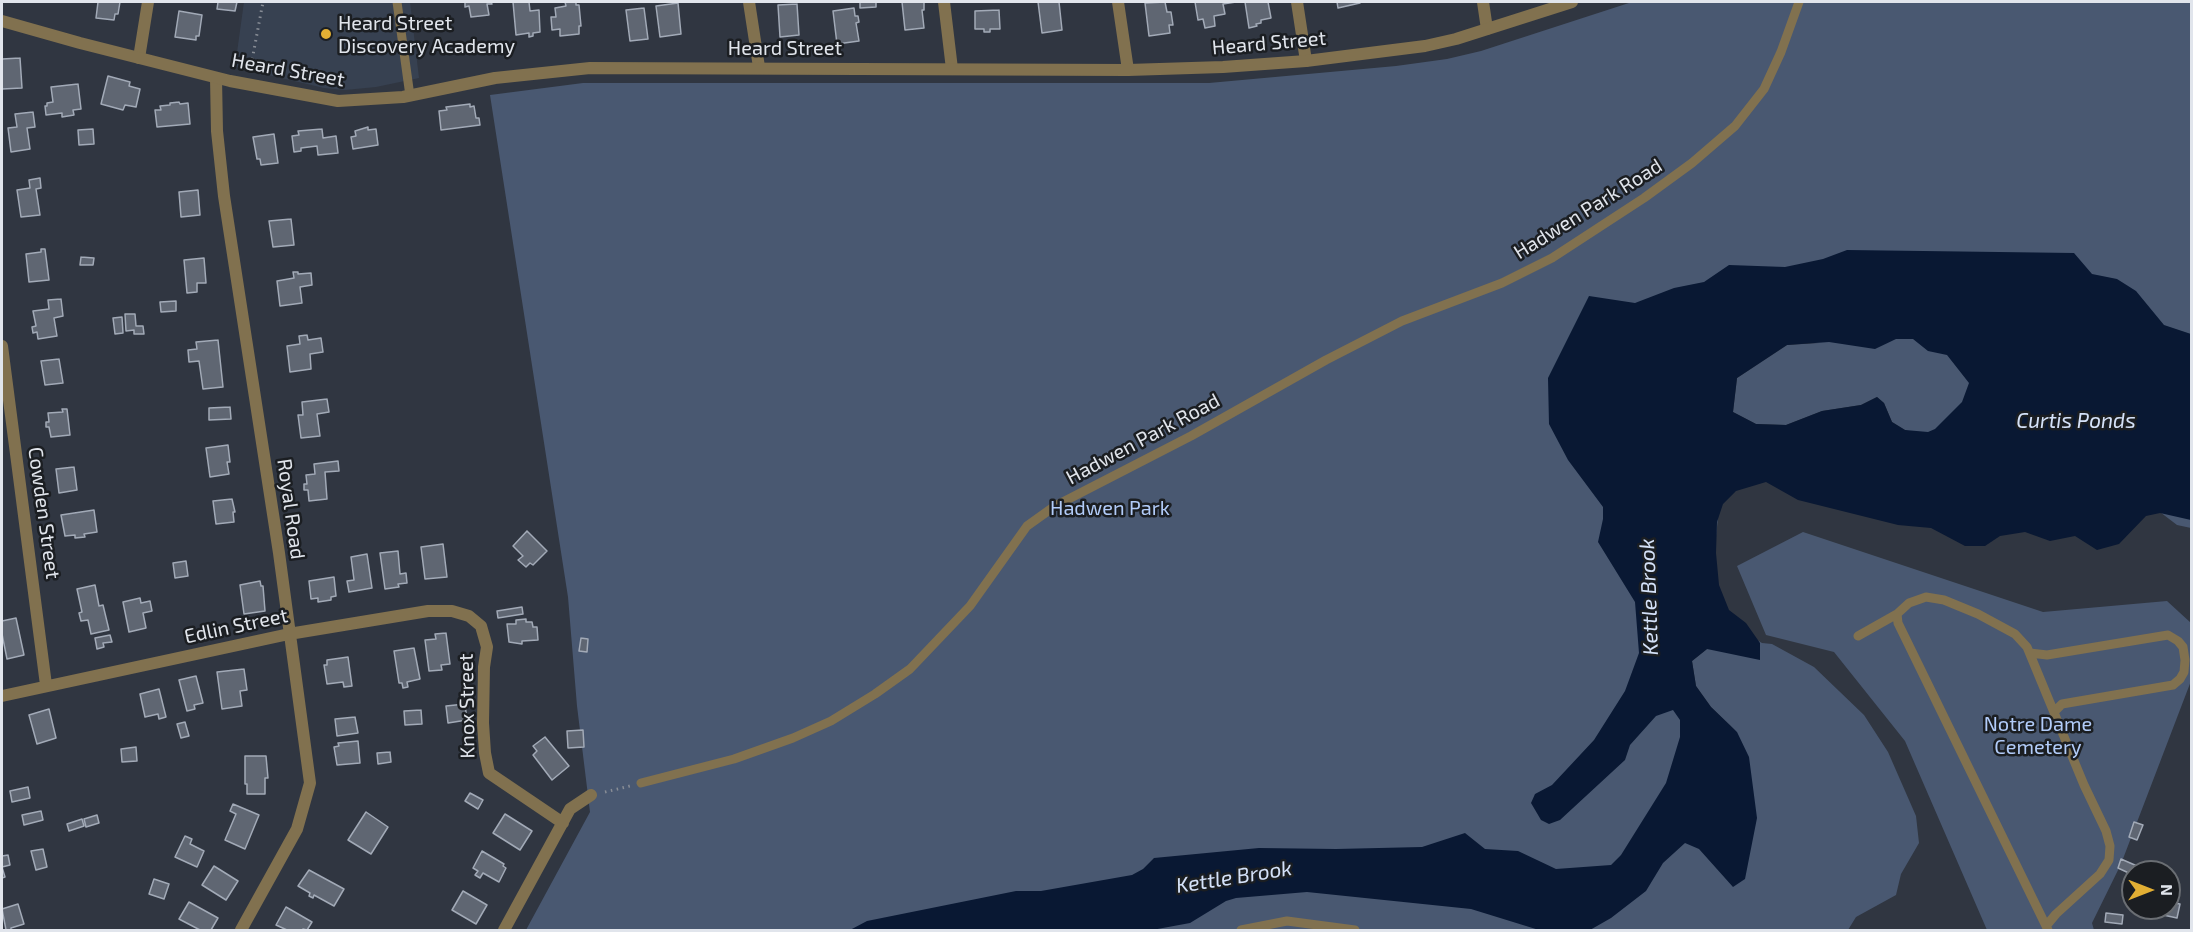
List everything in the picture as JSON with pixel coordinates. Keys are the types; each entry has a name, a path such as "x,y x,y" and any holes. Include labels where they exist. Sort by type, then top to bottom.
{"street":[{"path":"139,58 148,2"},
{"path":"749,2 759,67"},
{"path":"944,2 952,69"},
{"path":"1118,2 1128,70"},
{"path":"1297,2 1306,61"},
{"path":"1483,2 1487,29"},
{"name":"Heard Street","path":"2,21 216,78 338,101 410,96 495,78 590,68 1128,70 1223,67 1306,61 1425,46 1572,2"},
{"name":"Royal Road","path":"216,78 217,131 224,196 279,553 310,783 297,829 241,930"},
{"name":"Cowden Street","path":"2,346 46,685"},
{"name":"Edlin Street","path":"2,696 289,634 428,611 452,611 469,616 477,623"},
{"name":"Knox Street","path":"477,623 481,626 487,647 484,667 483,723 484,753 489,773 563,823"},
{"path":"504,930 570,809 591,795"}],"lane":[{"path":"397,2 410,96"},
{"name":"Hadwen Park Road","path":"641,783 734,759 793,738 831,721 910,669 970,606 1027,526 1055,506 1191,436 1326,360 1402,321 1502,283 1552,258 1644,198 1698,158 1735,126 1764,89 1781,52 1799,2"},
{"path":"1858,636 1897,614 1910,603 1926,597 1944,600 1978,614 2015,634 2027,647 2084,785 2106,831 2110,846 2109,860 2100,874 2056,914 2047,928"},
{"path":"1897,614 1898,623 2047,928"},
{"path":"2030,654 2048,655 2168,635 2178,641 2182,647 2185,660 2184,672 2173,685 2062,704 2054,712"},
{"path":"1241,930 1287,921 1355,930"}],"path":[{"path":"248,84 263,2"},
{"path":"591,795 641,783"}],"shaded area":[{"name":"Heard Street Discovery Academy","path":"244,2 410,2 419,78 376,87 345,90 324,88 235,67"}],"green space":[{"name":"Hadwen Park","path":"1632,2 2191,2 2191,528 2177,525 2156,509 1905,430 1892,422 1884,403 1877,397 1861,405 1822,411 1786,425 1756,424 1733,412 1737,378 1787,345 1819,343 1737,343 1712,573 1728,611 1752,637 1762,643 1772,644 1814,667 1864,715 1888,752 1916,816 1919,843 1901,874 1896,895 1856,917 1848,930 526,930 590,812 577,706 568,597 490,95 583,83 1209,83 1396,66 1447,59 1481,51","holes":["1707,649 1692,661 1696,686 1711,707 1737,732 1664,667"]},
{"name":"Notre Dame Cemetery","path":"1803,532 2043,612 2167,601 2191,623 2191,681 2121,864 2092,923 2094,930 1987,930 1905,741 1834,652 1766,635 1737,566"}],"water":[{"name":"Curtis Ponds","path":"1847,250 2074,253 2092,274 2117,279 2136,291 2164,325 2191,334 2191,520 2160,513 2146,516 2119,544 2097,550 2075,536 2050,541 2025,532 2000,536 1985,546 1965,546 1931,528 1898,525 1798,500 1766,482 1736,491 1723,504 1717,522 1716,553 1719,585 1729,610 1746,623 1760,643 1760,660 1707,649 1692,661 1696,686 1711,707 1737,732 1749,757 1757,818 1745,879 1733,887 1699,849 1685,843 1663,863 1646,891 1611,918 1590,930 1539,930 1471,909 1307,892 1236,898 1226,901 1190,923 1152,930 850,930 867,921 1016,891 1041,891 1132,875 1143,869 1154,858 1259,848 1422,847 1465,833 1485,849 1518,851 1556,869 1611,865 1621,855 1666,783 1680,737 1680,720 1673,710 1656,716 1630,745 1625,760 1560,820 1549,824 1541,820 1531,803 1535,794 1552,785 1594,740 1625,691 1639,653 1635,602 1598,542 1603,507 1568,460 1549,424 1548,378 1589,296 1635,303 1674,288 1704,282 1729,265 1785,267 1823,259","holes":["1896,339 1913,339 1928,351 1947,355 1969,383 1962,402 1935,429 1928,432 1905,430 1892,422 1884,403 1877,397 1861,405 1822,411 1786,425 1756,424 1733,412 1737,378 1787,345 1829,342 1875,349"]}],"building":[{"path":"98,2 120,2 118,14 115,14 114,20 96,18"},
{"path":"218,2 237,2 235,11 217,9"},
{"path":"465,2 491,2 492,4 487,4 489,15 471,17 469,6 465,7"},
{"path":"513,2 529,2 530,11 539,10 540,32 533,33 533,36 529,37 529,33 516,35"},
{"path":"565,2 576,2 576,5 579,5 581,26 579,26 579,34 560,36 560,29 552,30 551,17 556,17 555,8 566,6"},
{"path":"860,2 876,2 876,7 860,8"},
{"path":"902,2 924,2 924,10 922,10 924,28 905,30"},
{"path":"1038,2 1059,2 1062,30 1042,33"},
{"path":"1165,2 1167,12 1171,12 1173,25 1169,25 1170,33 1149,36 1145,3"},
{"path":"1195,2 1236,2 1223,4 1225,14 1214,16 1215,26 1205,28 1203,19 1198,20"},
{"path":"1245,2 1268,2 1271,18 1261,20 1261,23 1256,24 1257,26 1249,28"},
{"path":"1337,2 1359,2 1360,3 1338,8"},
{"path":"678,3 681,34 660,37 656,6"},
{"path":"797,4 799,35 780,37 778,5"},
{"path":"644,8 648,39 630,41 626,10"},
{"path":"854,8 859,22 856,23 859,41 837,44 833,11"},
{"path":"999,10 1000,29 990,29 990,32 984,32 984,29 975,29 975,11"},
{"path":"179,11 202,15 199,36 196,36 196,40 175,37"},
{"path":"20,58 22,88 2,89 2,59"},
{"path":"108,76 130,82 129,86 140,89 136,107 125,105 123,110 101,104"},
{"path":"78,84 81,109 73,110 74,115 62,117 62,113 46,115 45,106 53,102 51,87"},
{"path":"179,102 180,104 188,103 190,124 157,127 155,110 161,110 160,106"},
{"path":"470,104 470,107 474,106 480,125 441,130 439,111 447,110 446,107"},
{"path":"33,112 35,127 27,128 30,149 11,152 8,128 17,127 15,114"},
{"path":"368,127 368,130 376,129 378,145 353,149 351,137 356,136 355,131"},
{"path":"93,129 94,144 79,145 78,130"},
{"path":"322,129 323,138 336,136 338,153 318,155 317,146 301,148 301,151 294,152 292,136 299,135 298,131"},
{"path":"274,134 278,163 261,165 260,159 257,159 253,137"},
{"path":"40,178 41,188 36,189 40,215 21,217 17,190 30,188 29,180"},
{"path":"198,190 200,215 181,217 179,192"},
{"path":"291,219 294,245 273,247 269,221"},
{"path":"41,249 45,249 49,280 29,282 26,254 41,252"},
{"path":"81,257 94,258 93,265 80,265"},
{"path":"204,258 206,283 197,283 197,292 187,293 184,260"},
{"path":"293,272 311,273 312,285 300,287 302,303 280,306 277,281 294,278"},
{"path":"61,299 63,316 54,318 57,336 38,339 37,332 33,333 32,327 36,326 33,311 49,309 48,300"},
{"path":"176,301 176,311 161,312 160,302"},
{"path":"125,314 135,314 136,326 143,326 144,334 134,334 134,330 126,331"},
{"path":"122,317 123,333 115,334 113,318"},
{"path":"307,335 308,340 321,338 323,352 310,354 311,369 290,372 287,346 300,344 299,336"},
{"path":"218,340 223,387 203,389 199,361 189,362 188,350 197,349 196,342"},
{"path":"59,359 63,383 45,385 41,361"},
{"path":"327,399 329,412 317,414 320,436 301,438 298,415 303,415 302,402"},
{"path":"230,407 231,419 209,420 209,408"},
{"path":"62,409 67,409 70,435 51,437 49,427 46,427 46,422 49,422 48,413 63,412"},
{"path":"228,445 229,474 210,477 206,448"},
{"path":"338,461 339,471 325,472 327,499 309,501 308,490 304,490 304,484 307,484 306,475 315,474 314,464"},
{"path":"74,467 77,490 59,493 56,469"},
{"path":"232,499 235,512 233,512 234,522 216,524 213,501"},
{"path":"94,510 97,532 84,534 85,537 65,536 61,515"},
{"path":"527,531 547,551 533,565 530,563 526,567 518,560 523,556 513,546"},
{"path":"443,544 447,577 425,579 421,547"},
{"path":"398,551 400,574 406,573 407,583 385,589 380,553"},
{"path":"367,554 372,588 349,592 347,581 354,580 351,557"},
{"path":"186,561 188,576 175,578 173,563"},
{"path":"334,577 336,596 331,597 331,600 318,602 318,598 311,599 309,581"},
{"path":"260,581 263,586 265,611 244,614 240,585"},
{"path":"95,585 99,606 103,605 109,630 91,634 88,620 81,621 79,613 82,612 77,589"},
{"path":"140,598 141,603 150,601 152,611 143,613 146,628 129,632 123,602"},
{"path":"522,607 523,614 498,618 497,611"},
{"path":"16,618 24,655 7,659 2,621"},
{"path":"526,619 526,622 532,622 533,627 537,627 538,640 522,641 522,644 509,642 507,624 516,624 516,620"},
{"path":"446,633 450,664 441,665 442,670 429,671 425,640 436,639 435,634"},
{"path":"110,635 112,642 103,643 104,647 97,649 95,638"},
{"path":"581,638 588,639 587,652 579,651"},
{"path":"414,648 420,679 407,682 408,687 403,688 402,683 399,683 394,651"},
{"path":"348,657 352,686 344,687 343,682 327,684 324,665 327,665 327,660"},
{"path":"244,669 247,690 240,691 242,706 222,709 217,672"},
{"path":"196,676 203,703 194,705 195,709 187,711 179,680"},
{"path":"159,689 166,717 159,719 158,714 145,717 140,694"},
{"path":"465,704 467,720 448,723 446,706"},
{"path":"49,709 56,738 37,744 29,715"},
{"path":"421,710 422,724 405,725 404,711"},
{"path":"355,717 358,733 337,736 335,719"},
{"path":"185,722 189,736 181,738 177,724"},
{"path":"583,730 584,747 568,748 567,731"},
{"path":"545,737 569,766 552,780 533,755 537,751 533,746"},
{"path":"358,741 360,763 337,765 334,747 339,746 338,743"},
{"path":"136,747 137,761 122,762 121,749"},
{"path":"390,752 391,762 378,764 377,753"},
{"path":"245,756 266,756 268,778 265,778 265,794 247,794"},
{"path":"28,787 30,798 12,802 10,791"},
{"path":"470,793 483,800 478,809 465,801"},
{"path":"233,804 259,815 245,849 225,840 236,814 230,811"},
{"path":"41,811 43,820 24,825 22,815"},
{"path":"366,812 388,827 371,854 348,840"},
{"path":"505,814 532,831 520,850 493,833"},
{"path":"97,815 99,823 86,827 84,819"},
{"path":"82,819 84,826 69,831 67,824"},
{"path":"2134,822 2143,825 2137,840 2129,837"},
{"path":"185,836 192,839 190,844 204,851 197,867 175,857"},
{"path":"43,849 47,867 36,870 31,851"},
{"path":"482,851 504,864 506,868 499,882 483,873 480,878 475,875 478,871 473,868"},
{"path":"8,855 10,865 2,867 2,856"},
{"path":"214,866 238,881 226,900 202,885"},
{"path":"309,870 344,889 334,906 314,895 313,898 309,896 310,893 298,886"},
{"path":"154,879 169,884 164,899 149,894"},
{"path":"463,891 487,905 476,924 452,910"},
{"path":"189,902 218,918 211,930 200,930 179,919"},
{"path":"18,904 24,924 6,930 2,909"},
{"path":"286,907 312,922 307,930 287,930 276,925"},
{"path":"2106,913 2121,915 2122,924 2105,922"}],"place":[{"name":"Heard Street Discovery Academy","path":"326,34"}],"water label":[{"name":"Kettle Brook","path":"1649,597"},
{"name":"Kettle Brook","path":"1234,877"}]}
